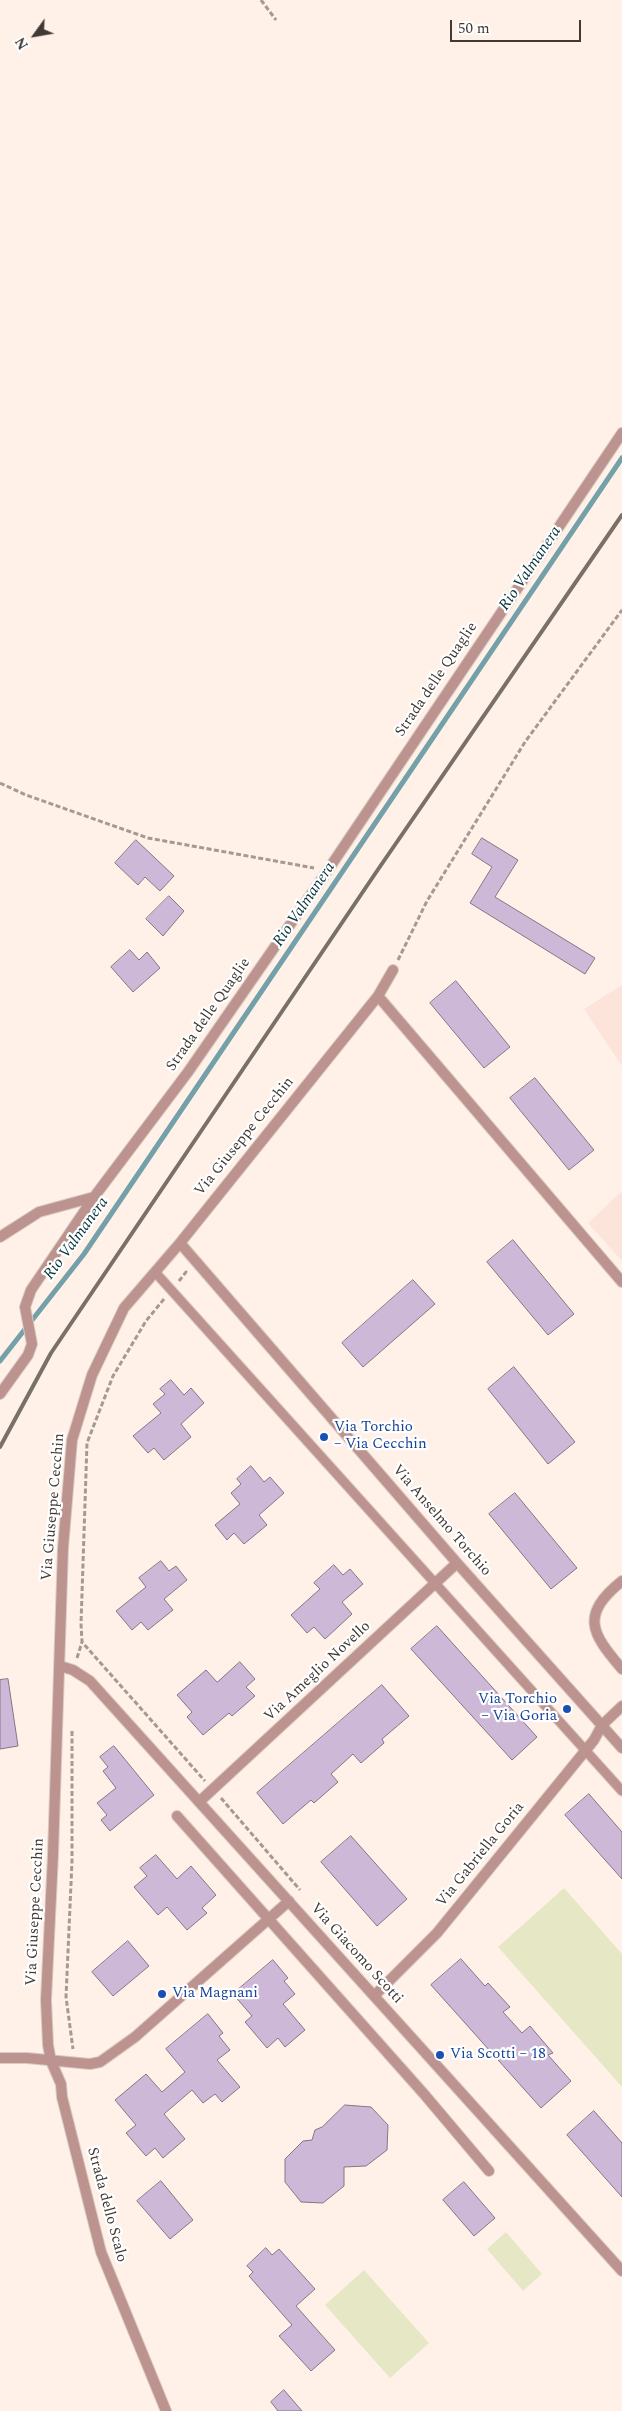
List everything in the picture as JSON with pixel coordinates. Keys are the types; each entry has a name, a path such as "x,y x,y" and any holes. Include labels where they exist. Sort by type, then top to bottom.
{"street":[{"name":"Strada delle Quaglie","path":"0,1394 28,1355 32,1344 25,1307 31,1290 94,1197 188,1072 328,870 622,433"},
{"name":"Via Giuseppe Cecchin","path":"51,2060 48,2045 46,2000 63,1548 72,1440 92,1375 124,1308 180,1243 378,996 393,970"},
{"path":"378,996 622,1282"},
{"path":"0,1237 39,1212 94,1197"},
{"name":"Via Anselmo Torchio","path":"180,1243 457,1563 622,1748"},
{"name":"Via Ameglio Novello","path":"199,1802 457,1563"},
{"path":"622,1581 607,1593 596,1608 593,1623 601,1642 622,1669"},
{"name":"Via Giacomo Scotti","path":"60,1666 72,1670 90,1681 622,2271"},
{"name":"Via Gabriella Goria","path":"374,1996 437,1933 594,1740 602,1725 622,1706"},
{"path":"177,1816 489,2171"},
{"path":"0,2058 75,2061 90,2064 100,2062 135,2037 289,1901"},
{"name":"Strada dello Scalo","path":"51,2060 61,2084 62,2097 101,2252 166,2411"}],"lane":[{"path":"155,1272 622,1791"}],"path":[{"path":"261,0 276,20"},
{"path":"393,970 427,901 525,742 622,610"},
{"path":"0,783 26,795 148,838 328,870"},
{"path":"72,1670 82,1642 87,1443 113,1376 146,1321 186,1272 192,1280"},
{"path":"82,1642 301,1892"},
{"path":"72,1728 72,1861 66,1997 75,2061"}],"shaded area":[{"path":"622,985 622,1066 584,1009"},
{"path":"622,1191 622,1261 588,1223"}],"green space":[{"path":"564,1888 622,1954 622,2087 498,1947"},
{"path":"506,2232 542,2274 523,2291 487,2249"},
{"path":"364,2270 429,2343 390,2378 325,2305"}],"building":[{"path":"482,838 518,860 495,897 595,958 585,974 470,903 492,867 472,854"},
{"path":"136,840 174,876 160,891 145,877 138,885 115,863"},
{"path":"169,896 184,911 163,936 146,919"},
{"path":"130,950 139,960 147,952 160,968 133,992 111,967"},
{"path":"456,981 510,1047 484,1068 430,1003"},
{"path":"535,1078 594,1150 569,1170 510,1098"},
{"path":"513,1240 574,1314 548,1335 487,1262"},
{"path":"413,1280 435,1304 363,1367 342,1343"},
{"path":"514,1367 575,1442 548,1464 488,1389"},
{"path":"171,1380 184,1395 191,1388 204,1403 181,1424 191,1437 164,1460 154,1448 148,1453 133,1436 161,1413 153,1404 165,1394 160,1389"},
{"path":"251,1466 264,1482 270,1477 284,1493 259,1515 267,1525 244,1544 234,1533 227,1540 215,1525 240,1504 231,1493 241,1484 237,1479"},
{"path":"515,1493 577,1568 551,1589 489,1514"},
{"path":"161,1561 169,1571 176,1566 187,1580 164,1599 173,1610 148,1630 141,1622 132,1630 116,1611 146,1587 139,1578"},
{"path":"334,1565 343,1575 350,1569 363,1584 342,1602 352,1614 325,1639 314,1627 307,1633 291,1615 320,1589 314,1583"},
{"path":"437,1626 537,1737 512,1760 411,1649"},
{"path":"240,1662 255,1679 246,1687 255,1696 232,1716 229,1713 203,1735 187,1717 192,1712 177,1695 206,1670 217,1682"},
{"path":"8,1679 18,1746 0,1749 0,1680"},
{"path":"382,1685 409,1716 382,1739 384,1743 361,1763 353,1754 331,1774 338,1782 314,1803 311,1800 283,1824 257,1793"},
{"path":"114,1746 154,1795 110,1831 101,1820 107,1815 97,1803 116,1788 103,1771 108,1767 100,1757"},
{"path":"589,1794 622,1832 622,1879 565,1815"},
{"path":"351,1836 407,1899 377,1926 321,1862"},
{"path":"156,1855 177,1879 191,1866 216,1895 202,1908 207,1913 187,1930 167,1907 158,1915 134,1887 147,1876 140,1868"},
{"path":"128,1941 149,1966 113,1996 92,1972"},
{"path":"461,1959 485,1986 488,1983 510,2007 503,2012 522,2033 530,2026 553,2053 548,2055 571,2081 541,2108 431,1985"},
{"path":"273,1960 288,1978 284,1981 295,1994 283,2004 305,2030 285,2047 278,2038 267,2048 245,2022 252,2016 233,1994"},
{"path":"208,2014 223,2033 219,2036 230,2050 217,2060 240,2087 222,2102 215,2094 203,2103 192,2090 164,2114 185,2139 163,2158 155,2148 146,2156 126,2133 136,2125 115,2100 146,2074 162,2092 185,2072 166,2049"},
{"path":"345,2105 371,2107 388,2125 387,2150 366,2166 344,2167 344,2186 323,2203 301,2202 285,2182 285,2159 303,2141 312,2140 315,2130 322,2127"},
{"path":"594,2111 622,2143 622,2197 567,2135"},
{"path":"161,2181 193,2220 170,2239 137,2201"},
{"path":"464,2182 495,2218 474,2236 443,2200"},
{"path":"266,2248 272,2255 279,2249 315,2289 296,2306 335,2350 311,2371 279,2336 292,2325 249,2276 253,2272 247,2266"},
{"path":"284,2390 302,2411 278,2411 271,2402"}],"waterway":[{"name":"Rio Valmanera","path":"0,1361 84,1254 622,458"}],"railway":[{"path":"0,1447 51,1353 379,868 622,515"}],"place":[{"name":"Via Torchio – Via Cecchin","path":"324,1437"},
{"name":"Via Torchio – Via Goria","path":"567,1709"},
{"name":"Via Magnani","path":"162,1994"},
{"name":"Via Scotti – 18","path":"440,2055"}]}
